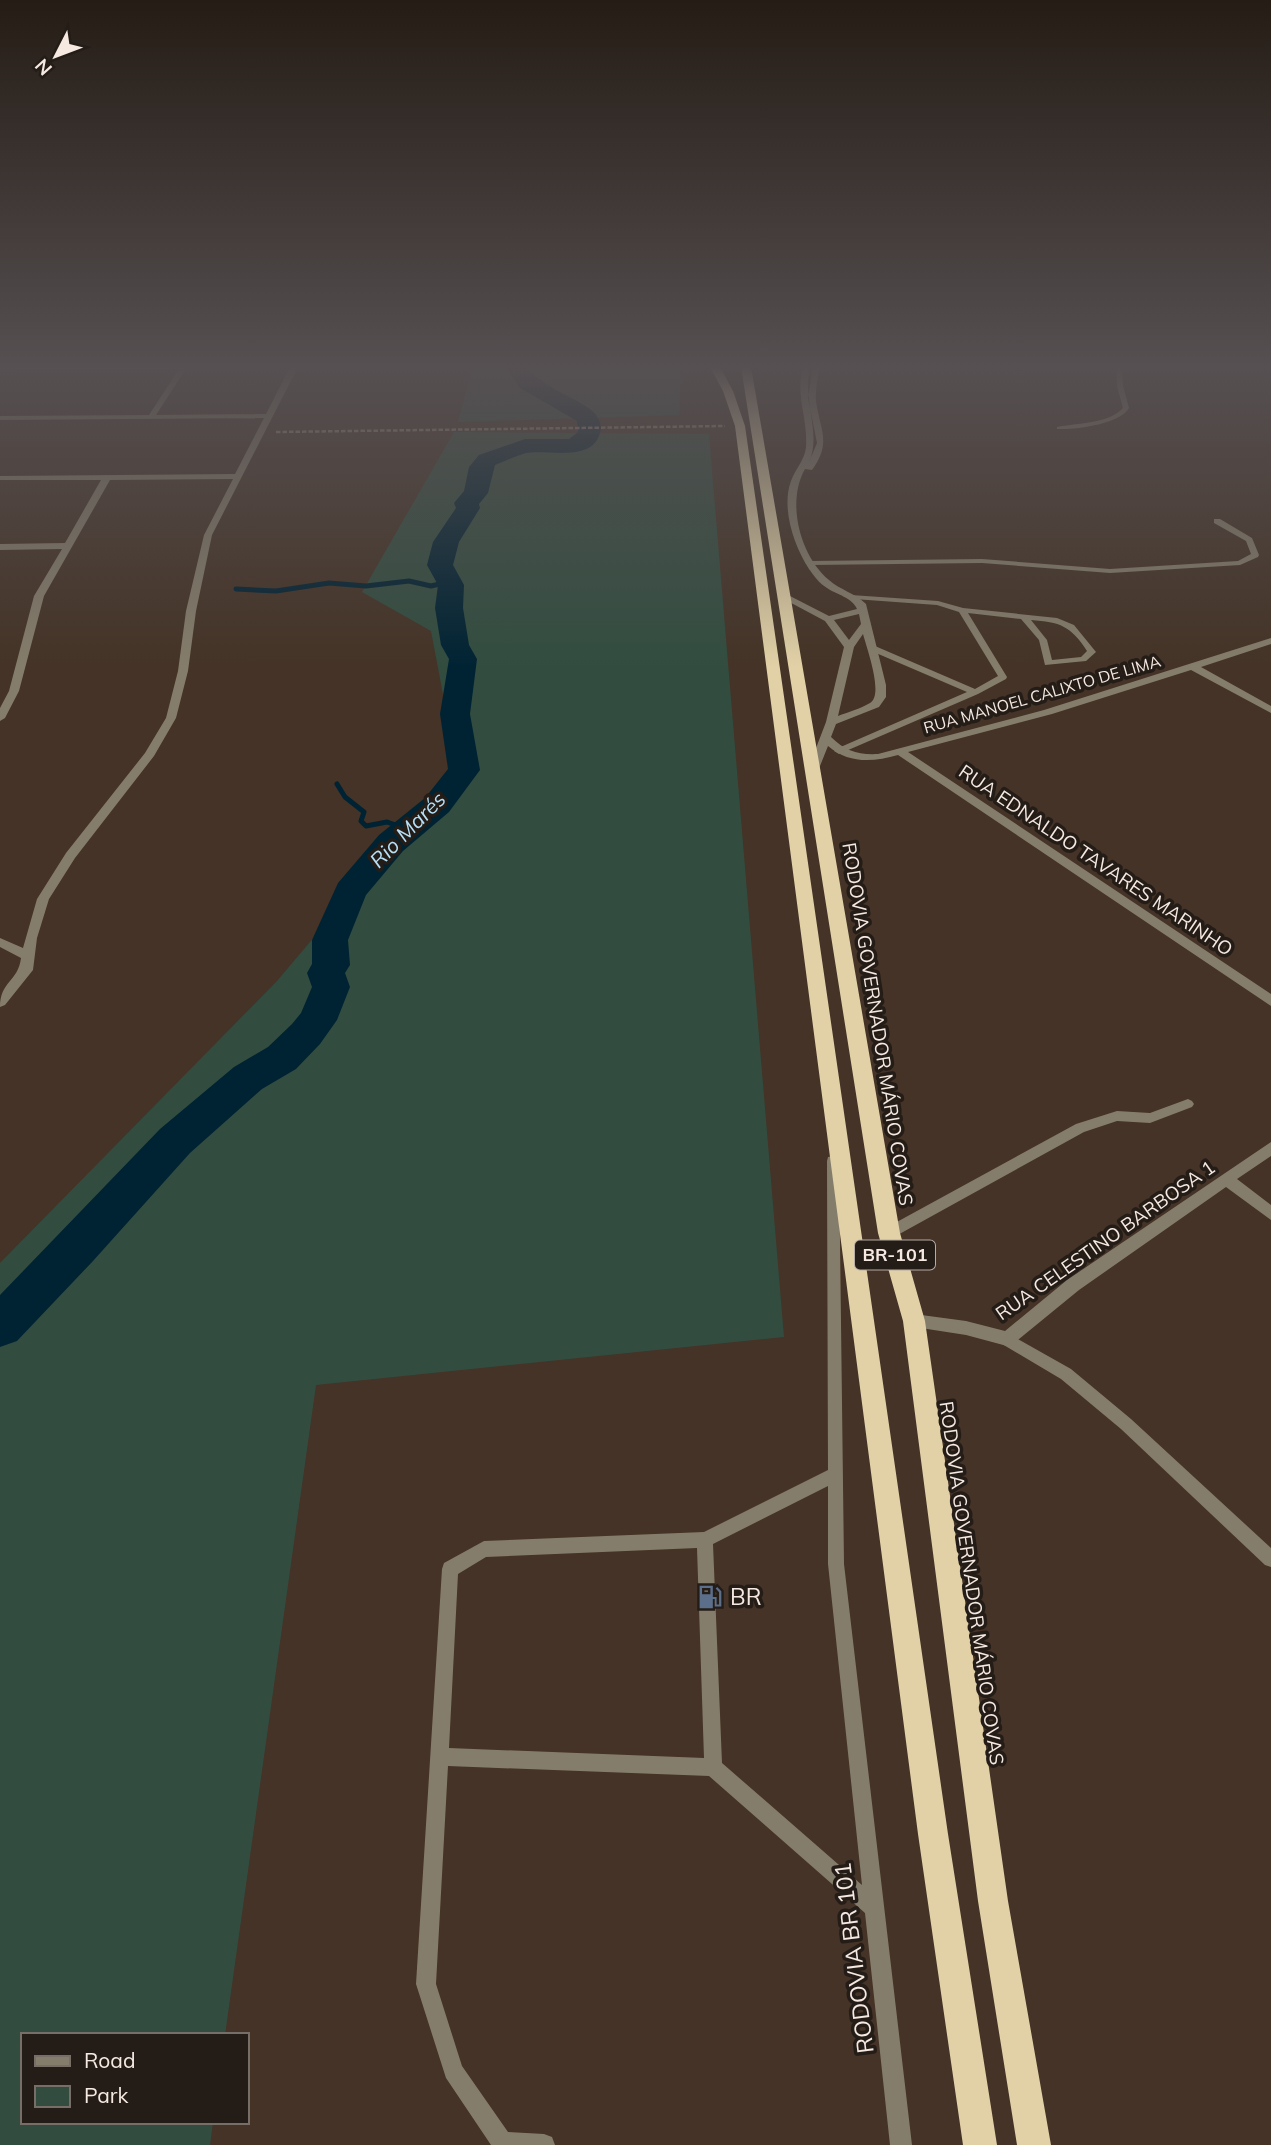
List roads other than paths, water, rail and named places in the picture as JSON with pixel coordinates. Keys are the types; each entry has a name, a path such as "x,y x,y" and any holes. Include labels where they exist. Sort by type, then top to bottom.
{"highway":[{"name":"BR-101","path":"746,467 933,1834 980,2145"},
{"name":"RODOVIA GOVERNADOR MÁRIO COVAS","path":"763,467 888,1233 914,1321 993,1901 1034,2145"}],"street":[{"path":"0,1002 26,970 43,899 70,856 150,754 171,718 183,671 191,611 208,535 243,467"},
{"path":"801,467 796,477 792,500 805,559 826,583 854,597 864,610 865,625 881,685 879,702 831,722"},
{"path":"809,467 803,476 800,491 813,559 810,563"},
{"path":"0,478 239,476"},
{"path":"0,718 14,691 39,596 106,478"},
{"path":"0,547 67,547"},
{"path":"785,597 828,618 849,647"},
{"path":"828,618 864,610"},
{"path":"814,769 831,722 849,647 865,625"},
{"name":"RUA MANOEL CALIXTO DE LIMA","path":"839,751 867,758 899,751 1048,712 1271,641"},
{"path":"1194,667 1271,710"},
{"path":"825,737 839,751"},
{"name":"RUA EDNALDO TAVARES MARINHO","path":"899,751 1271,1001"},
{"path":"0,942 28,956"},
{"name":"RUA CELESTINO BARBOSA 1","path":"914,1321 966,1328 1007,1339 1073,1285 1271,1148"},
{"path":"1226,1179 1271,1214"}],"lane":[{"path":"810,563 982,561 1110,571 1240,563 1255,555 1249,540 1217,521"},
{"path":"854,597 938,603 962,610 1059,620 1076,628 1092,652 1083,659 1048,663 1043,639 1024,617"},
{"path":"839,751 975,692 1003,677 962,610"},
{"path":"872,648 975,692"},
{"path":"888,1233 1080,1128 1117,1116 1150,1118 1188,1104"},
{"name":"RODOVIA BR 101","path":"834,1112 836,1564 901,2145"},
{"path":"1007,1339 1066,1374 1096,1399 1271,1559"},
{"path":"544,2145 502,2141 453,2071 426,1984 450,1569 484,1549 705,1540 835,1474"},
{"path":"705,1540 713,1767"},
{"path":"439,1757 713,1767 873,1907"}],"waterway":[{"name":"Rio Marés","path":"0,1326 77,1248 175,1141 248,1078 282,1058 318,1020 331,987 326,973 331,965 330,940 350,891 391,843 437,805 464,770 455,714 463,659 455,645 449,608 451,585 440,565 446,542 468,508 466,503 476,493 481,467"},
{"path":"236,589 276,591 329,583 366,586 409,581 431,586 448,582"},
{"path":"337,784 345,797 364,812 361,821 366,826 387,822 407,829"}],"place":[{"name":"BR","path":"710,1597"}]}
